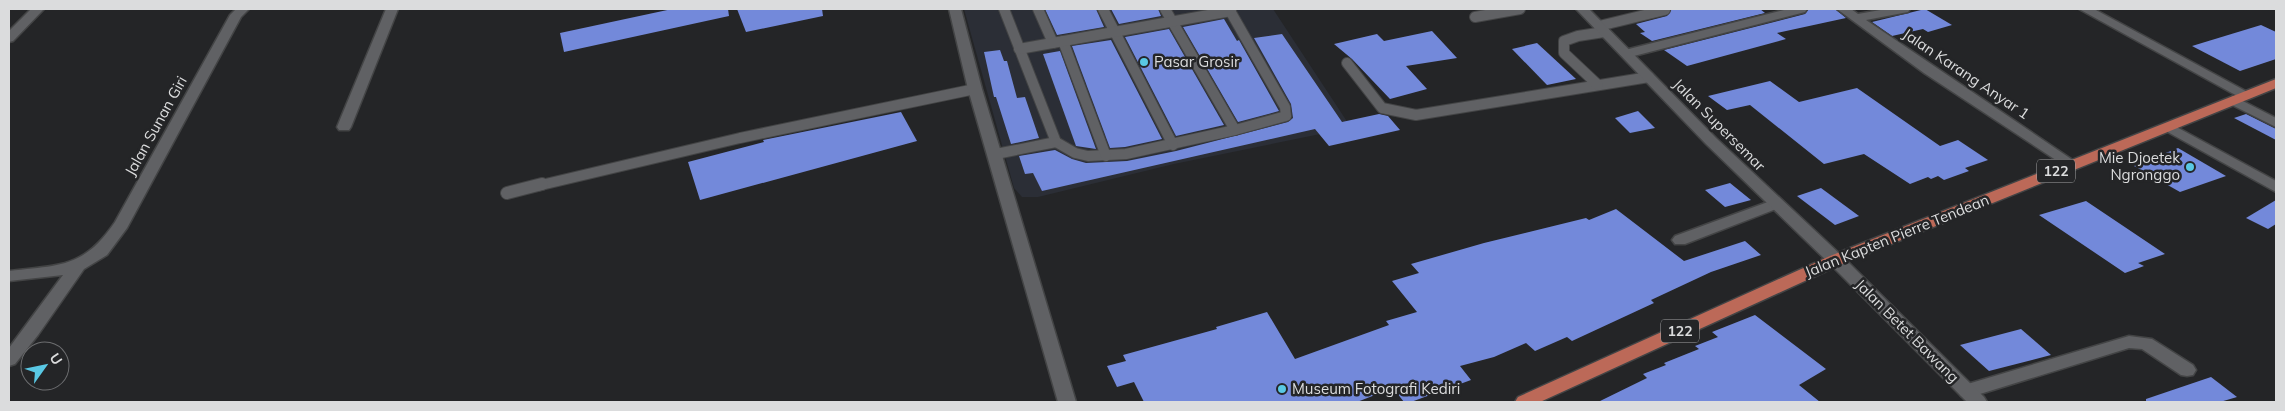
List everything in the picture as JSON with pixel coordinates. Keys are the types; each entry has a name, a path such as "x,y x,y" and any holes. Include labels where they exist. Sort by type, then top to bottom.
{"main road":[{"name":"Jalan Kapten Pierre Tendean","path":"1524,402 1836,260 2276,83"}],"street":[{"path":"9,38 38,9"},
{"name":"Jalan Sunan Giri","path":"9,360 86,260 110,242 122,224 231,23 243,9"},
{"path":"344,127 392,9"},
{"path":"955,9 975,89 996,154 1067,402"},
{"name":"Jalan Supersemar","path":"1582,9 1776,204 1836,260"},
{"path":"1626,54 1801,9"},
{"name":"Jalan Karang Anyar 1","path":"1843,9 2073,165"},
{"path":"1856,18 1904,9"},
{"path":"2084,9 2240,97 2276,122"},
{"path":"2169,127 2276,187"},
{"path":"1680,240 1776,204"},
{"path":"9,276 55,270 86,260"},
{"name":"Jalan Betet Bawang","path":"1836,260 1973,397"},
{"path":"1973,397 2128,342 2146,343 2187,370"}],"lane":[{"path":"1004,9 1019,49 1056,142 1075,153 1106,156 1173,145 1283,118 1287,112 1230,10 1019,49"},
{"path":"1038,9 1058,42 1106,156"},
{"path":"1104,9 1173,145"},
{"path":"1165,9 1235,130"},
{"path":"1475,16 1520,9"},
{"path":"1598,85 1564,53 1564,41 1665,10"},
{"path":"1347,63 1382,108 1416,115 1649,77"},
{"path":"507,193 744,137 975,89"},
{"path":"996,154 1056,142"}],"shaded area":[{"name":"Pasar Grosir","path":"964,9 1273,9 1348,123 1345,129 1174,164 1038,197 1022,197 1014,188"}],"building":[{"path":"672,9 728,9 729,16 564,52 560,33"},
{"path":"737,9 822,9 823,16 746,32"},
{"path":"1045,9 1096,9 1104,27 1057,35"},
{"path":"1111,9 1158,9 1161,16 1119,24"},
{"path":"1672,9 1760,9 1765,13 1652,41 1640,33 1645,32 1636,24 1667,16"},
{"path":"1809,9 1835,9 1846,18 1777,33 1786,39 1687,66 1664,50 1805,14"},
{"path":"1925,9 1952,25 1928,32 1923,29 1892,36 1872,22"},
{"path":"1224,19 1237,41 1239,40 1279,111 1238,122 1183,27"},
{"path":"2261,25 2276,32 2276,59 2240,71 2192,46"},
{"path":"1169,29 1224,125 1176,136 1125,37"},
{"path":"1432,31 1457,58 1406,66 1427,89 1390,99 1352,59 1334,44 1377,34 1384,41"},
{"path":"1282,34 1342,122 1379,114 1388,116 1400,130 1329,146 1315,129 1042,191 1033,173 1025,174 1019,156 1055,150 1072,159 1086,163 1127,161 1176,151 1288,122 1293,118 1291,104 1254,38"},
{"path":"1111,40 1162,139 1125,147 1110,148 1072,46"},
{"path":"1537,43 1576,79 1547,85 1512,49"},
{"path":"1000,50 1004,61 1007,61 1017,98 1025,97 1039,138 1011,144 996,97 994,97 984,52"},
{"path":"1060,51 1096,149 1076,146 1043,54"},
{"path":"1770,81 1799,102 1857,88 1940,146 1958,140 1988,160 1965,168 1969,171 1944,180 1938,176 1931,179 1928,177 1910,184 1864,154 1824,164 1750,105 1727,110 1708,96"},
{"path":"1638,111 1655,128 1630,133 1615,118"},
{"path":"901,112 917,141 700,200 688,162 764,142 763,140"},
{"path":"2246,114 2276,129 2276,140 2234,118"},
{"path":"2178,148 2226,176 2180,192 2134,166"},
{"path":"1730,183 1751,200 1725,207 1705,190"},
{"path":"1821,188 1859,216 1835,225 1797,196"},
{"path":"2276,200 2276,224 2268,229 2246,218"},
{"path":"2086,201 2165,254 2138,263 2144,266 2125,273 2039,215"},
{"path":"1616,209 1684,261 1745,241 1761,255 1711,272 1651,300 1654,303 1572,341 1567,337 1535,351 1526,343 1494,357 1460,366 1471,380 1411,402 1404,402 1393,388 1357,402 1144,402 1134,382 1117,387 1107,366 1126,361 1123,355 1217,329 1216,327 1267,312 1295,359 1389,325 1386,321 1417,312 1392,281 1419,273 1411,264 1484,243 1586,218 1589,220"},
{"path":"1755,315 1826,369 1799,385 1820,402 1598,402 1647,378 1643,374 1699,349 1695,346 1718,337 1712,332"},
{"path":"2021,329 2051,355 1989,371 1960,345"},
{"path":"2211,377 2237,397 2220,402 2146,402 2146,399"}],"place":[{"name":"Pasar Grosir","path":"1144,62"},
{"name":"Mie Djoetek Ngronggo","path":"2190,167"},
{"name":"Museum Fotografi Kediri","path":"1282,389"}]}
